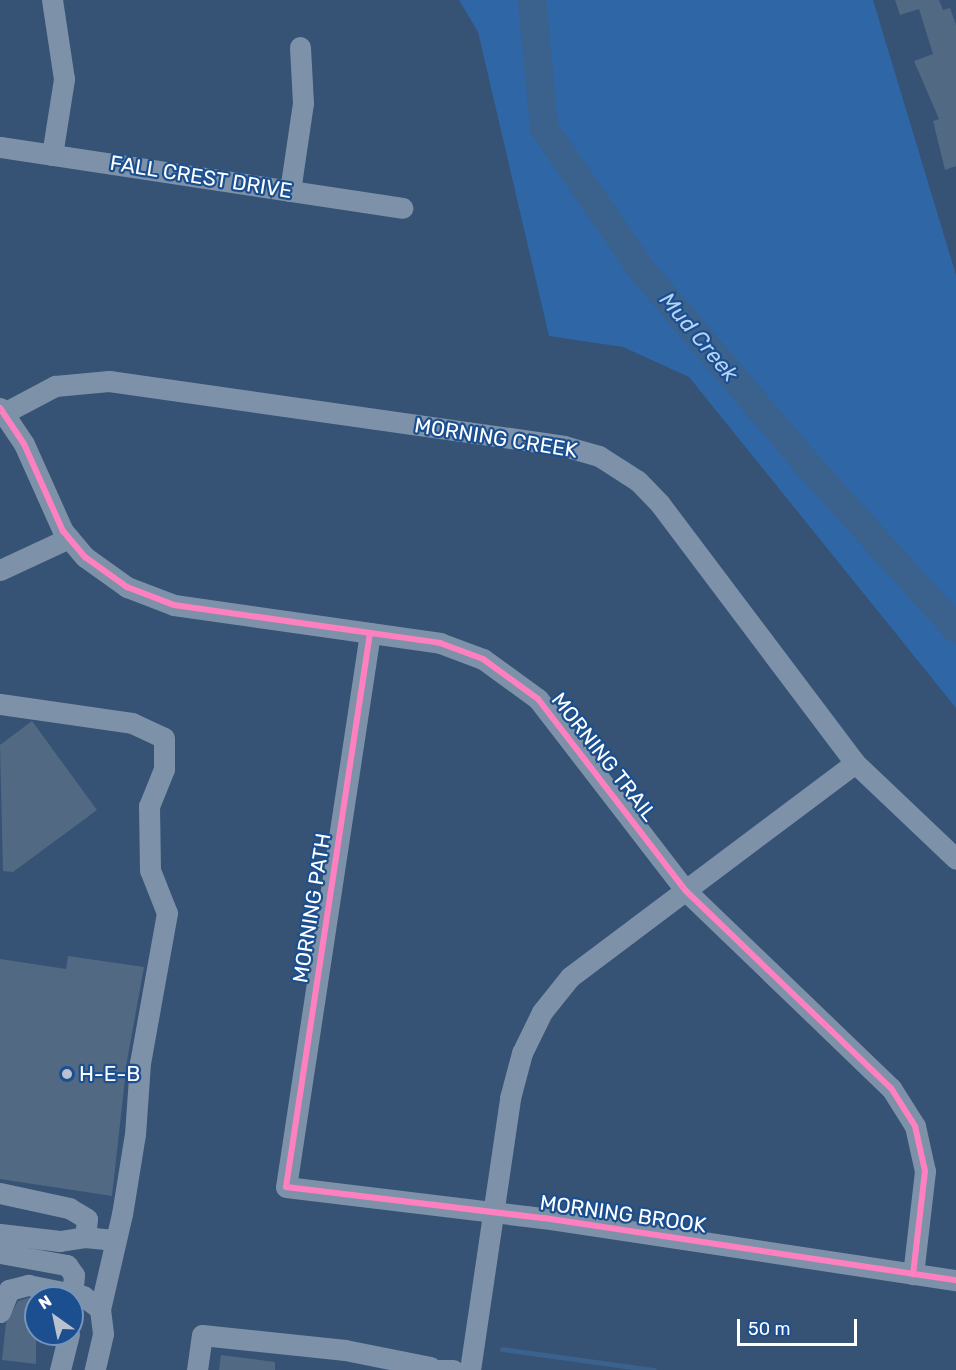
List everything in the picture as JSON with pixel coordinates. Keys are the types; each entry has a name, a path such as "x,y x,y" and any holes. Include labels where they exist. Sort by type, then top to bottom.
{"street":[{"path":"52,0 64,79 52,155"},
{"path":"290,191 303,103 300,47"},
{"name":"FALL CREST DRIVE","path":"0,147 402,208"},
{"name":"MORNING CREEK","path":"2,411 55,386 109,381 552,444 599,456 638,481 660,504 855,763 956,859"},
{"name":"MORNING TRAIL","path":"2,411 24,444 54,516 69,538 98,569 153,599 462,650 521,684 560,723 685,890 880,1077 915,1126 925,1171 913,1274"},
{"path":"0,570 69,538"},
{"name":"MORNING PATH","path":"286,1187 370,633"},
{"path":"0,704 132,723 164,738 164,769 148,806 150,870 167,913 115,1240 100,1309 103,1334 95,1370"},
{"path":"470,1370 515,1075 542,1012 570,976 855,763"},
{"name":"MORNING BROOK","path":"286,1187 492,1216 544,1218 956,1280"},
{"path":"0,1193 69,1208 87,1219 85,1237"},
{"path":"0,1234 60,1241 85,1237 115,1240"},
{"path":"0,1252 67,1265 74,1275 73,1286"},
{"path":"0,1312 9,1290 24,1286"},
{"path":"84,1297 100,1309"},
{"path":"197,1370 202,1335 345,1350 429,1368 453,1370"},
{"path":"60,1370 66,1346"}],"shaded area":[{"path":"459,0 873,0 956,275 956,708 689,377 623,347 549,336 478,32"}],"building":[{"path":"895,0 939,0 943,10 950,8 956,25 956,166 945,170 933,121 939,119 914,61 933,54 919,9 900,15"},
{"path":"32,721 97,810 13,872 3,871 0,745"},
{"name":"H-E-B","path":"68,956 144,967 127,1061 112,1196 0,1179 0,959 66,969"},
{"path":"24,1299 24,1346 36,1346 36,1364 2,1360 6,1323 18,1301"},
{"path":"221,1355 275,1362 275,1370 219,1370"}],"waterway":[{"name":"Mud Creek","path":"532,0 544,128 642,270 807,464 956,629"},
{"path":"502,1349 654,1370"}],"cycle path":[{"path":"0,408 24,444 63,531 85,557 127,587 174,605 440,643 483,659 538,699 685,890 891,1088 915,1126 925,1171 913,1274"},
{"path":"370,633 286,1187 544,1218 956,1280"}],"place":[{"name":"H-E-B","path":"67,1074"}]}
